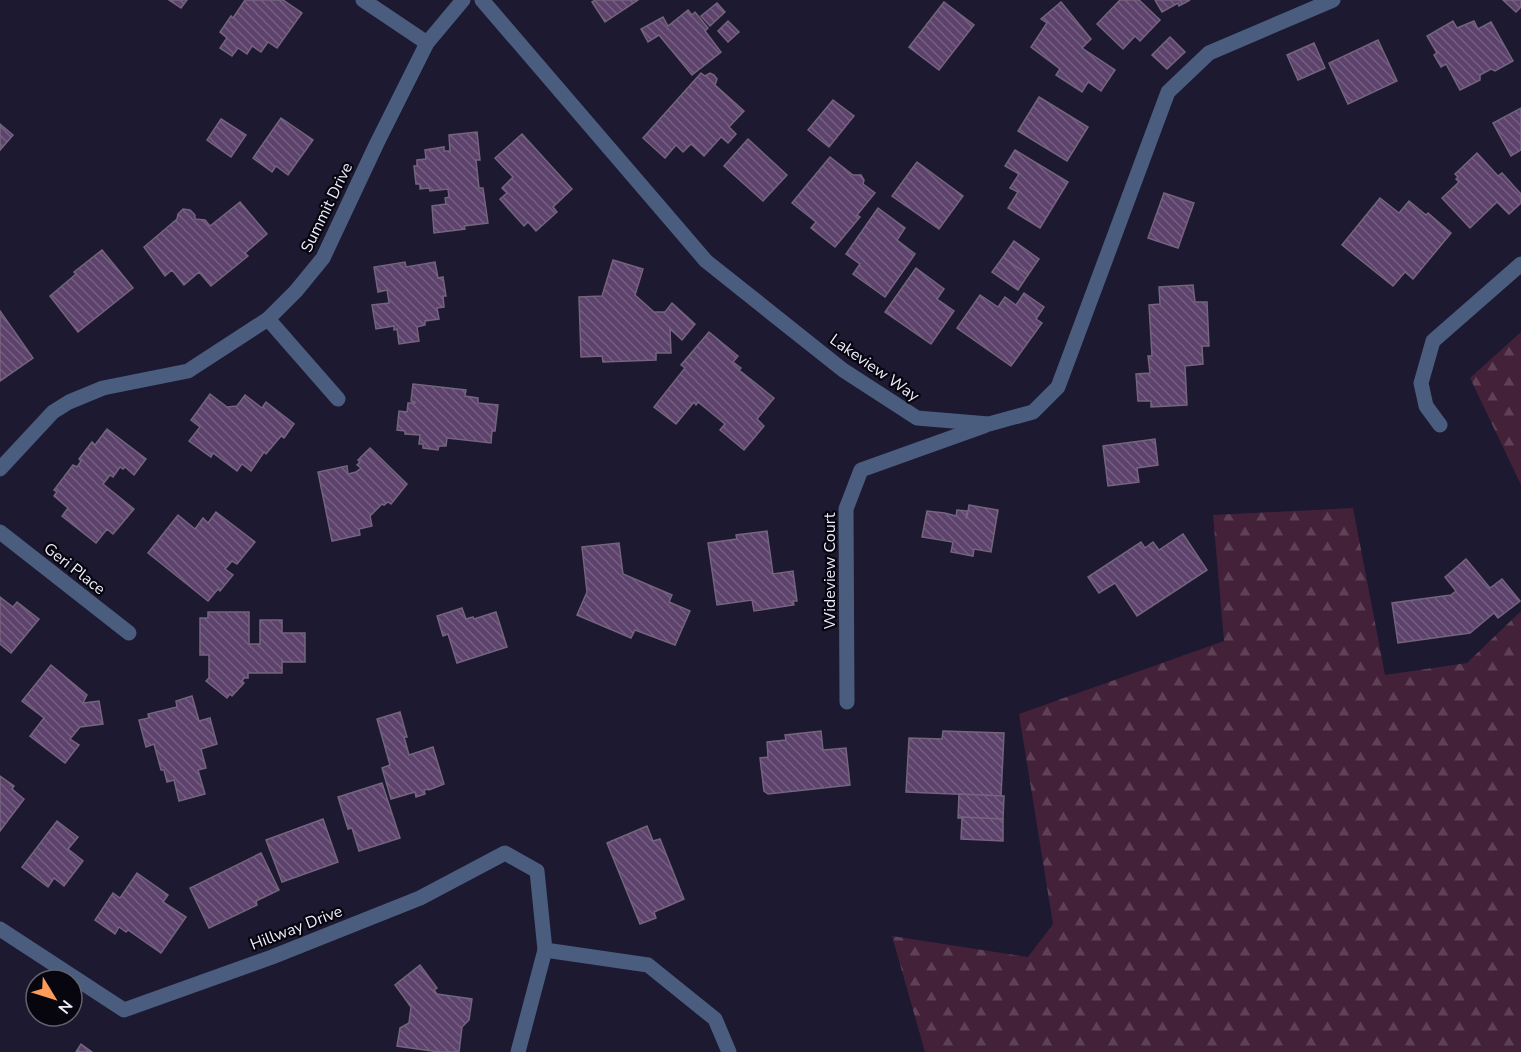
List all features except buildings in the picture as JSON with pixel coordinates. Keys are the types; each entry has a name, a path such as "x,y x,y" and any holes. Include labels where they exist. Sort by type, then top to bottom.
{"street":[{"path":"363,0 427,43"},
{"name":"Summit Drive","path":"0,469 53,412 69,402 104,388 188,371 268,319 296,291 323,258 427,43 463,0"},
{"name":"Lakeview Way","path":"482,0 706,261 843,370 917,418 989,424 1033,412 1058,387 1168,92 1209,53 1333,0"},
{"path":"1440,425 1426,406 1421,383 1433,341 1521,264"},
{"path":"268,319 338,399"},
{"name":"Wideview Court","path":"847,702 846,509 861,470 989,424"},
{"name":"Geri Place","path":"0,532 129,633"},
{"name":"Hillway Drive","path":"0,929 124,1010 272,957 420,898 506,853 537,871 545,950"},
{"path":"518,1052 545,950 648,965 715,1018 729,1052"}],"green space":[{"path":"1521,332 1521,485 1470,378"},
{"path":"1353,508 1385,675 1467,663 1521,611 1521,1052 925,1052 892,936 1028,957 1053,924 1019,714 1224,641 1213,515"}]}
